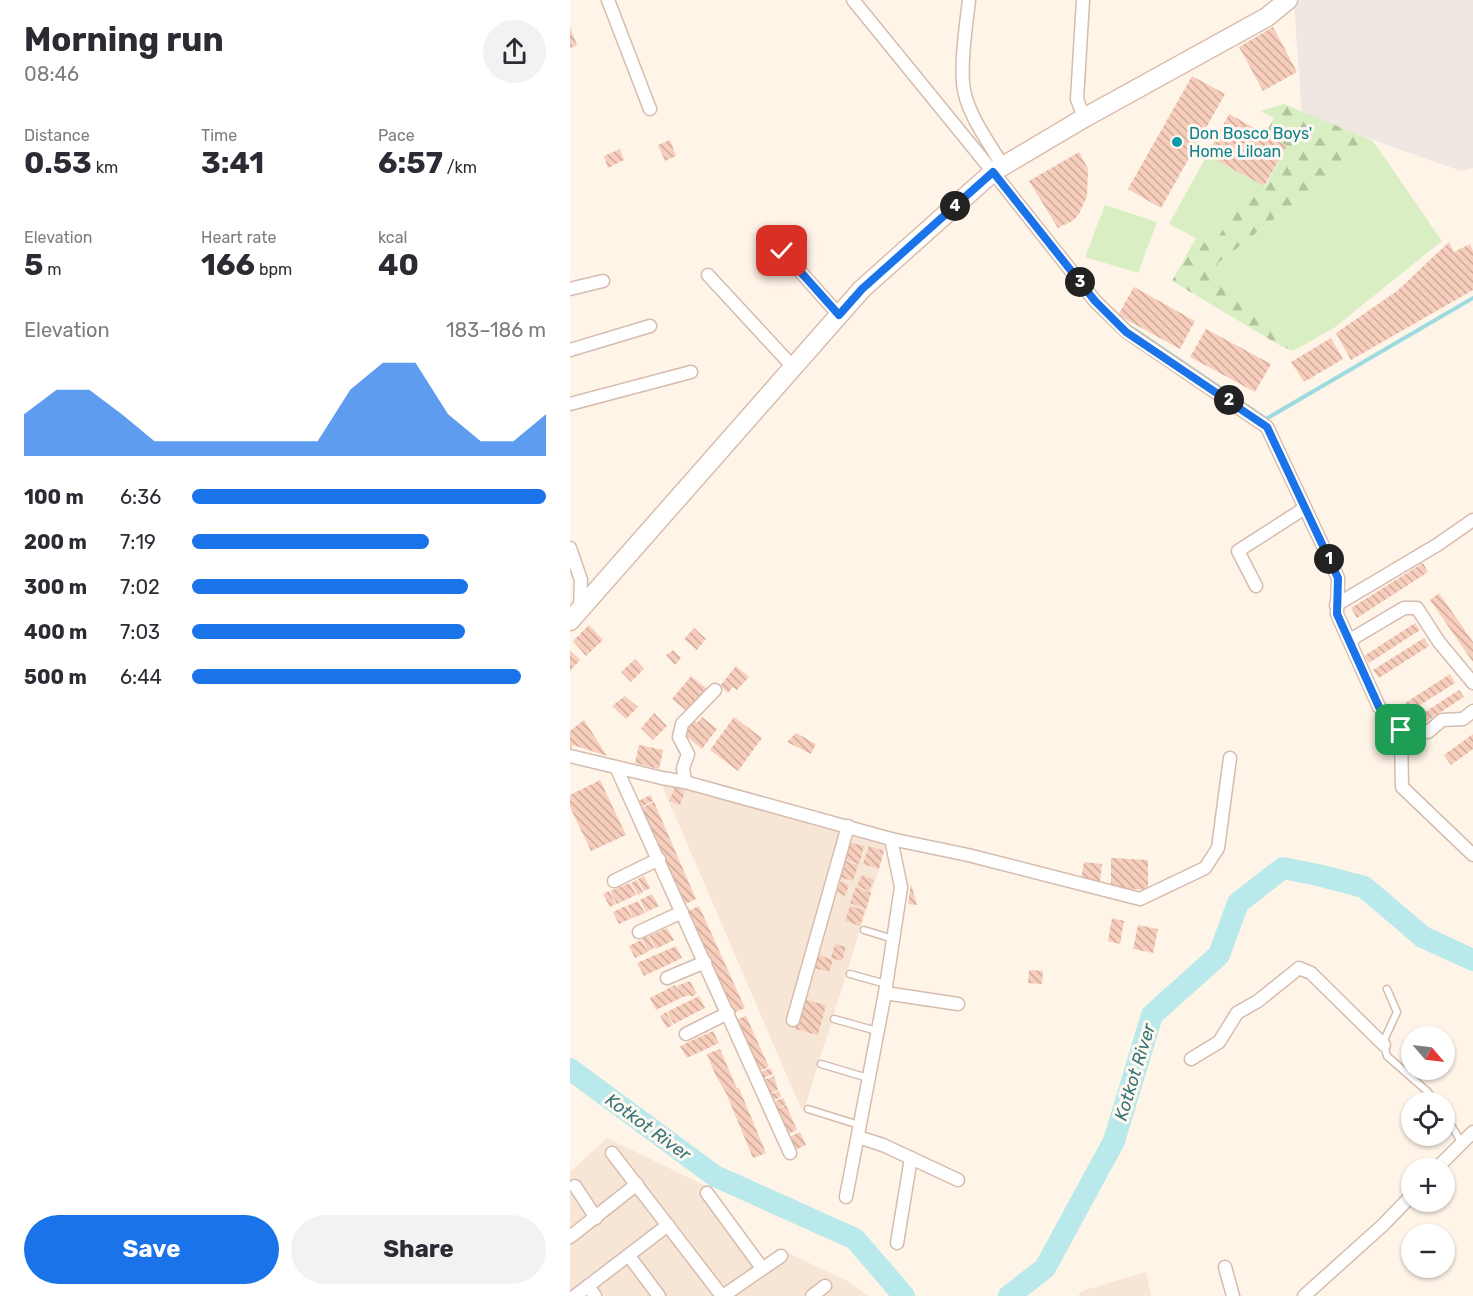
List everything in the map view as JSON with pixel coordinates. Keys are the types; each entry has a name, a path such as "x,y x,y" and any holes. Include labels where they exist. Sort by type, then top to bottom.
{"street":[{"path":"609,0 650,109"},
{"path":"853,0 998,169 1095,301 1126,332 1267,427 1338,578 1337,614 1379,707 1398,723 1401,730 1402,787 1473,855"},
{"path":"969,0 963,84 969,105 998,169"},
{"path":"1083,0 1077,99 1084,118"},
{"path":"575,615 862,289 998,169 1084,118 1267,17 1288,0"},
{"path":"782,251 839,315"},
{"path":"708,275 793,367"},
{"path":"570,289 603,281"},
{"path":"570,350 650,326"},
{"path":"570,404 691,372"},
{"path":"1256,586 1238,551 1305,508"},
{"path":"1336,605 1430,549 1473,520"},
{"path":"570,548 581,580 575,615"},
{"path":"1352,643 1355,637 1404,608 1417,608 1438,642 1473,683"},
{"path":"685,782 683,768 688,754 679,737 682,724 715,690"},
{"path":"1428,732 1442,720 1463,719 1473,711"},
{"path":"570,756 685,782 891,839 978,857 1140,899 1205,868 1218,848 1230,758"},
{"path":"616,767 790,1153"},
{"path":"793,1020 848,826"},
{"path":"846,1197 886,989 901,887 891,839"},
{"path":"614,881 659,860"},
{"path":"639,932 682,912"},
{"path":"667,978 705,962"},
{"path":"1191,1059 1220,1042 1236,1013 1258,1001 1299,968 1311,973 1384,1045"},
{"path":"886,989 958,1004"},
{"path":"686,1034 728,1013"},
{"path":"859,1131 883,1145 958,1180"},
{"path":"1447,1158 1473,1132"},
{"path":"612,1153 723,1296 781,1256"},
{"path":"897,1243 911,1158"},
{"path":"570,1237 637,1184"},
{"path":"574,1186 596,1218"},
{"path":"707,1193 762,1268"},
{"path":"1304,1296 1401,1206"},
{"path":"575,1296 591,1291 629,1256 668,1225"},
{"path":"629,1256 659,1296"},
{"path":"1225,1267 1233,1296"},
{"path":"812,1296 825,1286"}],"lane":[{"path":"864,930 893,939"},
{"path":"850,974 886,989"},
{"path":"1388,989 1397,1012 1385,1038 1387,1056 1428,1092"},
{"path":"834,1019 878,1031"},
{"path":"821,1064 869,1078"},
{"path":"808,1109 859,1131"},
{"path":"1455,1132 1462,1143"}],"shaded area":[{"path":"1299,0 1473,0 1473,168 1461,171 1302,115 1294,4"},
{"path":"661,783 887,843 803,1113"},
{"path":"607,1138 708,1187 761,1259 784,1251 847,1281 869,1296 570,1296 570,1172"},
{"path":"1146,1272 1151,1296 1078,1296 1082,1291"}],"green space":[{"path":"1284,104 1373,141 1217,264 1293,351 1172,281 1196,238 1213,246 1251,179 1265,186 1287,146 1265,134 1274,118 1260,111"},
{"path":"1373,141 1442,241 1334,328 1293,351 1217,264"},
{"path":"1207,155 1251,179 1213,247 1169,224"},
{"path":"1105,205 1157,222 1138,273 1085,257"}],"building":[{"path":"570,27 577,45 570,48"},
{"path":"1273,27 1297,72 1263,91 1239,47"},
{"name":"Don Bosco Boys' Home Liloan","path":"1192,76 1225,94 1161,208 1128,189"},
{"path":"1229,114 1287,146 1264,186 1207,155"},
{"path":"670,140 676,156 665,161 658,145"},
{"path":"620,149 624,160 608,168 604,156"},
{"path":"1079,152 1088,169 1087,196 1074,220 1058,228 1029,181"},
{"path":"1449,242 1454,252 1470,244 1473,251 1473,290 1351,360 1336,333 1397,291"},
{"path":"1134,287 1195,321 1180,349 1118,315"},
{"path":"1206,329 1271,364 1255,392 1190,357"},
{"path":"1331,338 1343,359 1304,382 1291,362"},
{"path":"1423,563 1428,572 1357,618 1351,608"},
{"path":"1439,593 1473,642 1473,662 1430,600"},
{"path":"1415,623 1420,630 1369,663 1364,656"},
{"path":"589,625 603,640 586,656 573,641"},
{"path":"694,628 706,639 697,650 684,639"},
{"path":"1424,638 1429,646 1379,678 1373,670"},
{"path":"570,650 580,660 570,671"},
{"path":"673,650 681,658 675,665 666,655"},
{"path":"635,659 644,669 631,682 621,672"},
{"path":"736,666 749,677 737,690 733,687 728,693 720,686"},
{"path":"1450,674 1455,683 1404,715 1399,707"},
{"path":"691,676 707,689 688,712 672,699"},
{"path":"1459,690 1464,697 1419,726 1414,719"},
{"path":"625,696 638,707 626,719 612,706"},
{"path":"654,713 667,726 653,740 641,728"},
{"path":"702,717 717,729 702,749 682,733 692,719 697,723"},
{"path":"734,717 762,738 738,771 710,750"},
{"path":"584,720 607,756 573,745 570,749 570,731"},
{"path":"796,733 816,744 811,754 787,742"},
{"path":"1473,734 1473,749 1451,765 1444,755"},
{"path":"639,745 663,750 659,769 635,763"},
{"path":"600,780 626,835 591,851 570,807 570,795"},
{"path":"675,787 685,791 680,805 669,801"},
{"path":"651,795 653,801 641,807 638,801"},
{"path":"654,802 696,899 683,905 641,808"},
{"path":"848,842 864,846 859,864 843,859"},
{"path":"869,846 884,851 879,869 863,864"},
{"path":"1111,858 1148,860 1148,890 1111,888"},
{"path":"843,860 858,865 853,881 838,877"},
{"path":"1084,862 1102,864 1100,882 1081,880"},
{"path":"862,875 874,880 869,891 857,886"},
{"path":"644,876 650,888 644,891 638,879"},
{"path":"637,880 643,892 638,895 631,883"},
{"path":"841,881 849,885 845,896 837,892"},
{"path":"630,883 636,895 617,904 610,891"},
{"path":"911,884 917,905 908,904"},
{"path":"856,887 871,893 866,909 850,903"},
{"path":"609,891 616,904 610,907 603,894"},
{"path":"652,894 659,906 646,912 640,900"},
{"path":"638,901 645,913 633,918 627,906"},
{"path":"626,906 632,918 619,924 613,912"},
{"path":"699,906 745,1008 732,1014 686,912"},
{"path":"850,906 865,910 860,926 845,921"},
{"path":"1112,918 1124,921 1120,944 1108,941"},
{"path":"1138,925 1158,929 1153,953 1133,949"},
{"path":"667,928 674,940 656,949 649,936"},
{"path":"648,935 654,948 648,951 642,939"},
{"path":"641,940 648,952 635,958 629,946"},
{"path":"835,944 846,947 842,961 831,958"},
{"path":"676,946 682,958 644,976 637,963"},
{"path":"816,954 833,960 829,972 811,967"},
{"path":"1029,970 1043,971 1042,984 1028,983"},
{"path":"690,981 697,994 683,997 656,1010 650,998 675,985 679,992 677,986"},
{"path":"699,996 705,1008 674,1024 667,1012"},
{"path":"803,999 826,1005 818,1035 795,1029"},
{"path":"666,1012 673,1025 667,1028 660,1016"},
{"path":"746,1016 769,1067 757,1072 733,1021"},
{"path":"713,1031 719,1043 687,1058 680,1046"},
{"path":"720,1049 766,1153 753,1158 707,1054"},
{"path":"771,1068 773,1074 761,1079 758,1073"},
{"path":"774,1076 778,1090 766,1095 761,1081"},
{"path":"779,1091 781,1097 769,1102 766,1096"},
{"path":"783,1098 786,1104 773,1110 770,1103"},
{"path":"786,1105 797,1130 784,1136 774,1110"},
{"path":"800,1132 806,1145 793,1151 787,1138"}],"waterway":[{"path":"1132,328 1266,419 1473,298"},
{"name":"Kotkot River","path":"1009,1296 1045,1268 1114,1141 1152,1015 1219,955 1238,903 1283,868 1364,887 1423,937 1473,960"},
{"name":"Kotkot River","path":"570,1069 715,1176 855,1239 904,1296"}],"place":[{"name":"Don Bosco Boys' Home Liloan","path":"1177,142"}],"route":[{"path":"782,251 839,315 862,289 993,172 1095,301 1126,332 1267,427 1338,578 1337,614 1379,707 1398,723 1401,730"}]}
